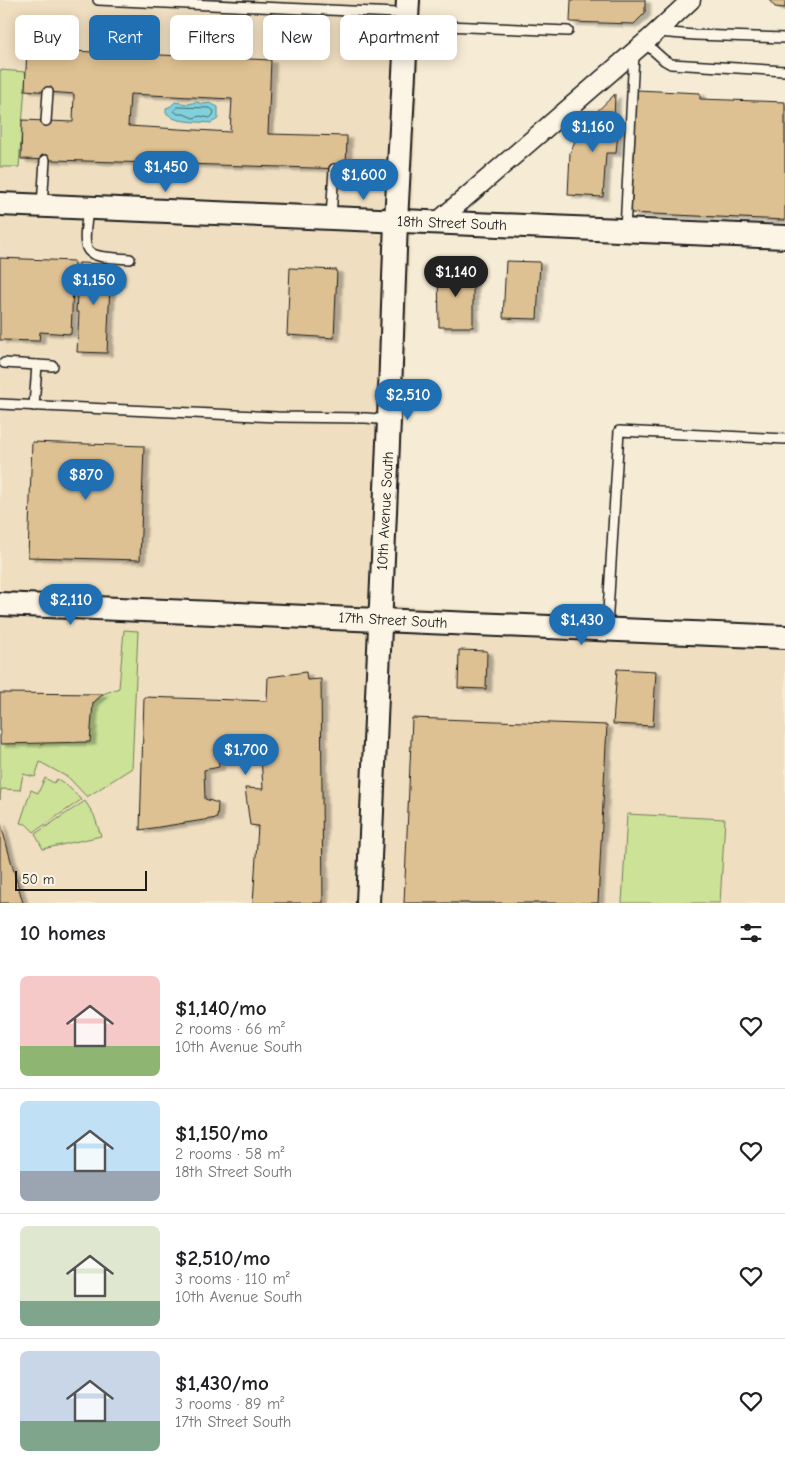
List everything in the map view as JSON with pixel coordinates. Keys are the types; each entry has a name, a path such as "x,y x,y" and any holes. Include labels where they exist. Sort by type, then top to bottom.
{"street":[{"path":"436,223 691,0"},
{"name":"10th Avenue South","path":"368,903 396,221 407,10"},
{"name":"18th Street South","path":"0,204 785,237"},
{"name":"17th Street South","path":"0,604 785,636"}],"lane":[{"path":"98,0 391,13 407,10 411,23 421,25 568,31"},
{"path":"645,42 694,35 785,38"},
{"path":"645,42 671,64 785,71"},
{"path":"625,230 645,42"},
{"path":"46,121 48,92"},
{"path":"42,206 45,160"},
{"path":"331,218 334,169"},
{"path":"88,208 84,240 88,251 96,257 130,259"},
{"path":"4,363 54,366"},
{"path":"34,406 37,365"},
{"path":"0,404 277,417 389,420"},
{"path":"607,628 619,431 785,438"}],"shaded area":[{"path":"0,0 422,0 421,15 340,15 340,60 419,60 394,605 607,619 785,636 785,903 0,903"}],"green space":[{"path":"0,70 26,72 19,167 0,167"},
{"path":"124,630 138,631 132,768 87,797 69,778 40,762 35,777 23,774 20,790 1,789 0,800 0,744 93,703 103,694 119,688"},
{"path":"45,778 54,783 57,779 61,781 81,800 34,832 26,824 20,823 31,790 38,793"},
{"path":"85,801 94,815 101,836 43,849 35,834"},
{"path":"627,814 725,819 720,903 622,903"}],"water":[{"path":"175,102 188,104 197,102 202,104 210,103 218,107 218,119 211,123 173,118 166,113 166,108"}],"building":[{"path":"571,0 645,0 645,13 634,24 570,22"},
{"path":"769,0 785,0 785,8 775,7"},
{"path":"79,51 89,52 89,60 160,60 160,55 170,55 170,60 271,60 268,134 347,136 346,169 21,159 22,120 73,122 74,94 25,90 26,60 79,60","holes":["130,94 232,99 230,132 128,126"]},
{"path":"637,90 700,93 700,99 785,102 785,220 631,213"},
{"path":"615,94 614,120 619,121 616,153 606,153 603,197 568,195 570,153 578,134 588,125 585,123"},
{"path":"0,258 74,261 71,334 40,332 39,341 0,340"},
{"path":"506,261 540,262 537,319 503,318"},
{"path":"79,263 106,264 106,269 120,270 119,284 110,283 107,353 77,352 79,312 76,312"},
{"path":"290,268 337,270 334,338 287,335"},
{"path":"438,270 473,270 473,327 439,327"},
{"path":"32,442 144,446 140,560 28,557"},
{"path":"459,650 487,651 486,689 458,688"},
{"path":"617,669 656,671 653,726 613,724"},
{"path":"306,672 307,680 321,679 323,903 253,903 258,826 250,825 245,788 263,789 261,755 218,753 219,767 204,770 205,799 218,803 217,818 140,830 144,697 267,701 268,677"},
{"path":"0,693 103,694 93,703 90,742 0,744"},
{"path":"412,718 607,725 598,903 404,903"},
{"path":"0,821 13,868 23,903 0,903"}]}
